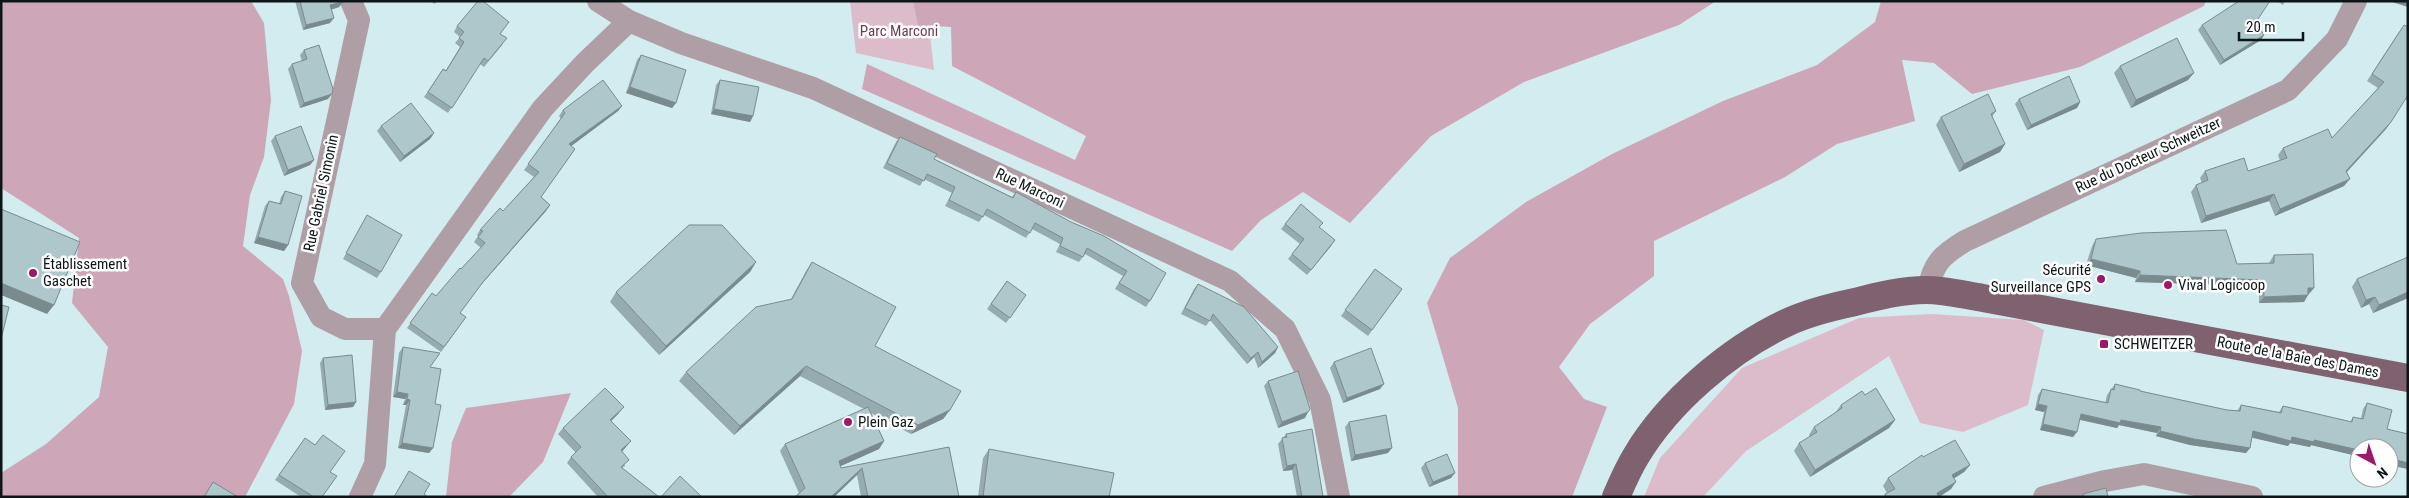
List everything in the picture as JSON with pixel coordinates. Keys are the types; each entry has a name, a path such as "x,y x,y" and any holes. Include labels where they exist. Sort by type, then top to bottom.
{"main road":[{"name":"Route de la Baie des Dames","path":"1616,497 1636,456 1656,428 1689,391 1720,365 1786,323 1822,310 1888,295 1928,290 1983,298 2408,378"}],"street":[{"name":"Rue Gabriel Simonin","path":"350,1 359,20 302,283 321,317 345,328 385,329"},
{"name":"Rue Marconi","path":"598,1 629,21 681,43 813,88 1230,281 1285,329 1320,400 1339,497"},
{"name":"Rue du Docteur Schweitzer","path":"1928,290 1932,271 1938,261 1965,241 2288,90 2337,39 2356,1"},
{"path":"360,497 376,464 385,329 543,108 585,63 629,21"},
{"path":"2044,497 2104,481 2144,474 2252,497"}],"green space":[{"name":"Parc Marconi","path":"850,1 926,1 934,70 856,53"},
{"path":"1932,314 2024,320 2044,330 2028,405 1963,432 1920,423 1889,356 1746,451 1703,497 1644,497 1660,458 1742,368 1859,318"}],"shaded area":[{"path":"1,1 251,1 264,23 271,100 264,157 250,195 243,246 283,279 302,351 294,404 245,497 1,497 1,473 46,444 99,397 108,347 72,303 79,238 1,188"},
{"path":"913,1 1716,1 1679,25 1524,82 1431,136 1350,223 1303,192 1261,220 1232,251 862,89 867,64 1075,160 1086,136 952,66 951,27 918,25"},
{"path":"1881,1 2206,1 2204,6 2080,67 1972,94 1934,63 1902,60 1915,121 1837,144 1785,177 1654,241 1654,276 1590,324 1559,367 1584,399 1607,407 1572,497 1458,497 1458,408 1427,303 1450,258 1526,202 1612,154 1723,101 1817,65 1875,22"},
{"path":"571,393 543,462 509,497 446,497 452,442 466,408"}],"building":[{"path":"300,1 343,2 330,5 334,18 306,25"},
{"path":"478,1 483,1 509,22 500,34 507,38 488,61 484,58 452,108 428,92 443,69 446,71 464,42 459,38 464,32 457,26"},
{"path":"2239,1 2270,1 2256,22 2264,35 2224,60 2202,25"},
{"path":"2404,25 2408,27 2408,95 2391,122 2346,171 2350,179 2280,209 2274,194 2206,216 2196,185 2208,180 2205,171 2244,158 2248,171 2287,158 2283,148 2328,129 2332,138 2384,82 2372,74"},
{"path":"2177,38 2194,73 2136,100 2120,66"},
{"path":"319,45 333,89 332,94 304,103 292,64 307,59 304,50"},
{"path":"641,55 686,70 676,103 630,87"},
{"path":"2069,76 2080,102 2031,125 2019,99"},
{"path":"603,80 622,106 569,144 575,149 541,197 550,205 483,282 460,313 466,317 444,347 410,323 432,293 436,296 485,243 478,237 483,231 480,230 500,208 503,211 539,172 528,164 565,113 563,110"},
{"path":"720,80 759,87 753,116 714,109"},
{"path":"1988,94 1996,111 1991,114 2005,144 1964,164 1941,117"},
{"path":"411,103 434,133 404,156 381,126"},
{"path":"301,126 314,160 288,170 275,136"},
{"path":"900,137 937,154 934,159 1013,198 1016,192 1071,222 1104,236 1166,273 1150,301 1119,283 1127,271 1087,248 1083,257 1060,246 1063,238 1035,223 1030,233 987,209 983,217 949,200 955,187 927,174 924,181 887,163"},
{"path":"285,191 302,196 288,245 258,237 269,201 281,204"},
{"path":"1301,204 1323,223 1319,227 1335,240 1311,270 1292,254 1304,239 1285,224"},
{"name":"Établissement Gaschet","path":"1,209 80,242 54,305 1,283"},
{"path":"367,215 402,235 381,272 346,253"},
{"path":"689,225 722,225 756,262 666,346 616,292"},
{"path":"2226,230 2237,264 2274,263 2274,255 2313,254 2314,288 2308,288 2308,295 2264,297 2263,280 2140,275 2140,271 2091,259 2096,239 2141,233"},
{"path":"2408,257 2408,292 2379,305 2375,297 2366,300 2357,279"},
{"path":"812,262 896,307 875,346 961,391 950,410 918,425 806,366 740,426 686,372 756,307 792,299"},
{"path":"1375,269 1402,289 1372,330 1345,310"},
{"path":"1007,281 1026,295 1010,318 991,304"},
{"path":"1198,284 1244,307 1278,347 1262,362 1258,352 1251,358 1213,314 1210,321 1185,308"},
{"path":"1,305 9,307 1,339"},
{"path":"403,347 440,353 430,367 441,369 435,404 441,405 433,448 402,443 410,400 407,399 408,394 397,392"},
{"path":"1371,348 1384,384 1347,398 1334,362"},
{"path":"352,355 356,402 328,405 323,358"},
{"path":"1298,371 1310,409 1308,412 1282,422 1268,381"},
{"path":"2115,384 2227,410 2240,411 2241,405 2281,413 2283,406 2352,422 2353,417 2363,419 2367,403 2392,410 2387,429 2408,434 2408,463 2399,461 2399,438 2349,438 2349,448 2292,437 2291,441 2253,431 2250,448 2194,439 2160,431 2161,427 2121,420 2120,423 2081,414 2077,432 2043,424 2047,406 2038,404 2042,389 2108,403 2111,389 2114,390"},
{"path":"605,388 624,407 610,420 631,441 621,450 629,460 621,467 659,497 608,497 571,457 581,447 563,428"},
{"path":"1876,388 1895,420 1815,470 1799,443 1817,432 1814,427 1842,408 1841,405 1862,391 1865,395"},
{"path":"868,407 884,441 839,461 841,468 949,447 959,497 868,497 862,468 831,497 795,497 805,488 785,444"},
{"path":"1386,415 1392,448 1355,455 1349,422"},
{"path":"1312,429 1323,497 1302,497 1296,464 1287,466 1282,438 1287,437 1286,434"},
{"path":"323,435 345,451 330,472 337,476 322,497 314,497 279,475 305,438 315,445"},
{"path":"1955,440 1970,465 1952,475 1956,482 1937,493 1937,497 1886,497 1885,494 1895,489 1888,478 1922,455 1923,457"},
{"path":"989,449 1114,473 1109,497 983,497"},
{"path":"1447,454 1455,473 1433,482 1425,463"},
{"path":"409,471 430,484 424,494 428,497 394,497"},
{"path":"680,476 702,497 661,497"},
{"path":"213,482 238,497 204,497"},
{"path":"2106,488 2108,497 2084,497 2083,494"}],"place":[{"name":"Établissement Gaschet","path":"33,273"},
{"name":"Sécurité Surveillance GPS","path":"2101,279"},
{"name":"Vival Logicoop","path":"2168,285"},
{"name":"SCHWEITZER","path":"2104,344"},
{"name":"Plein Gaz","path":"848,422"}]}
